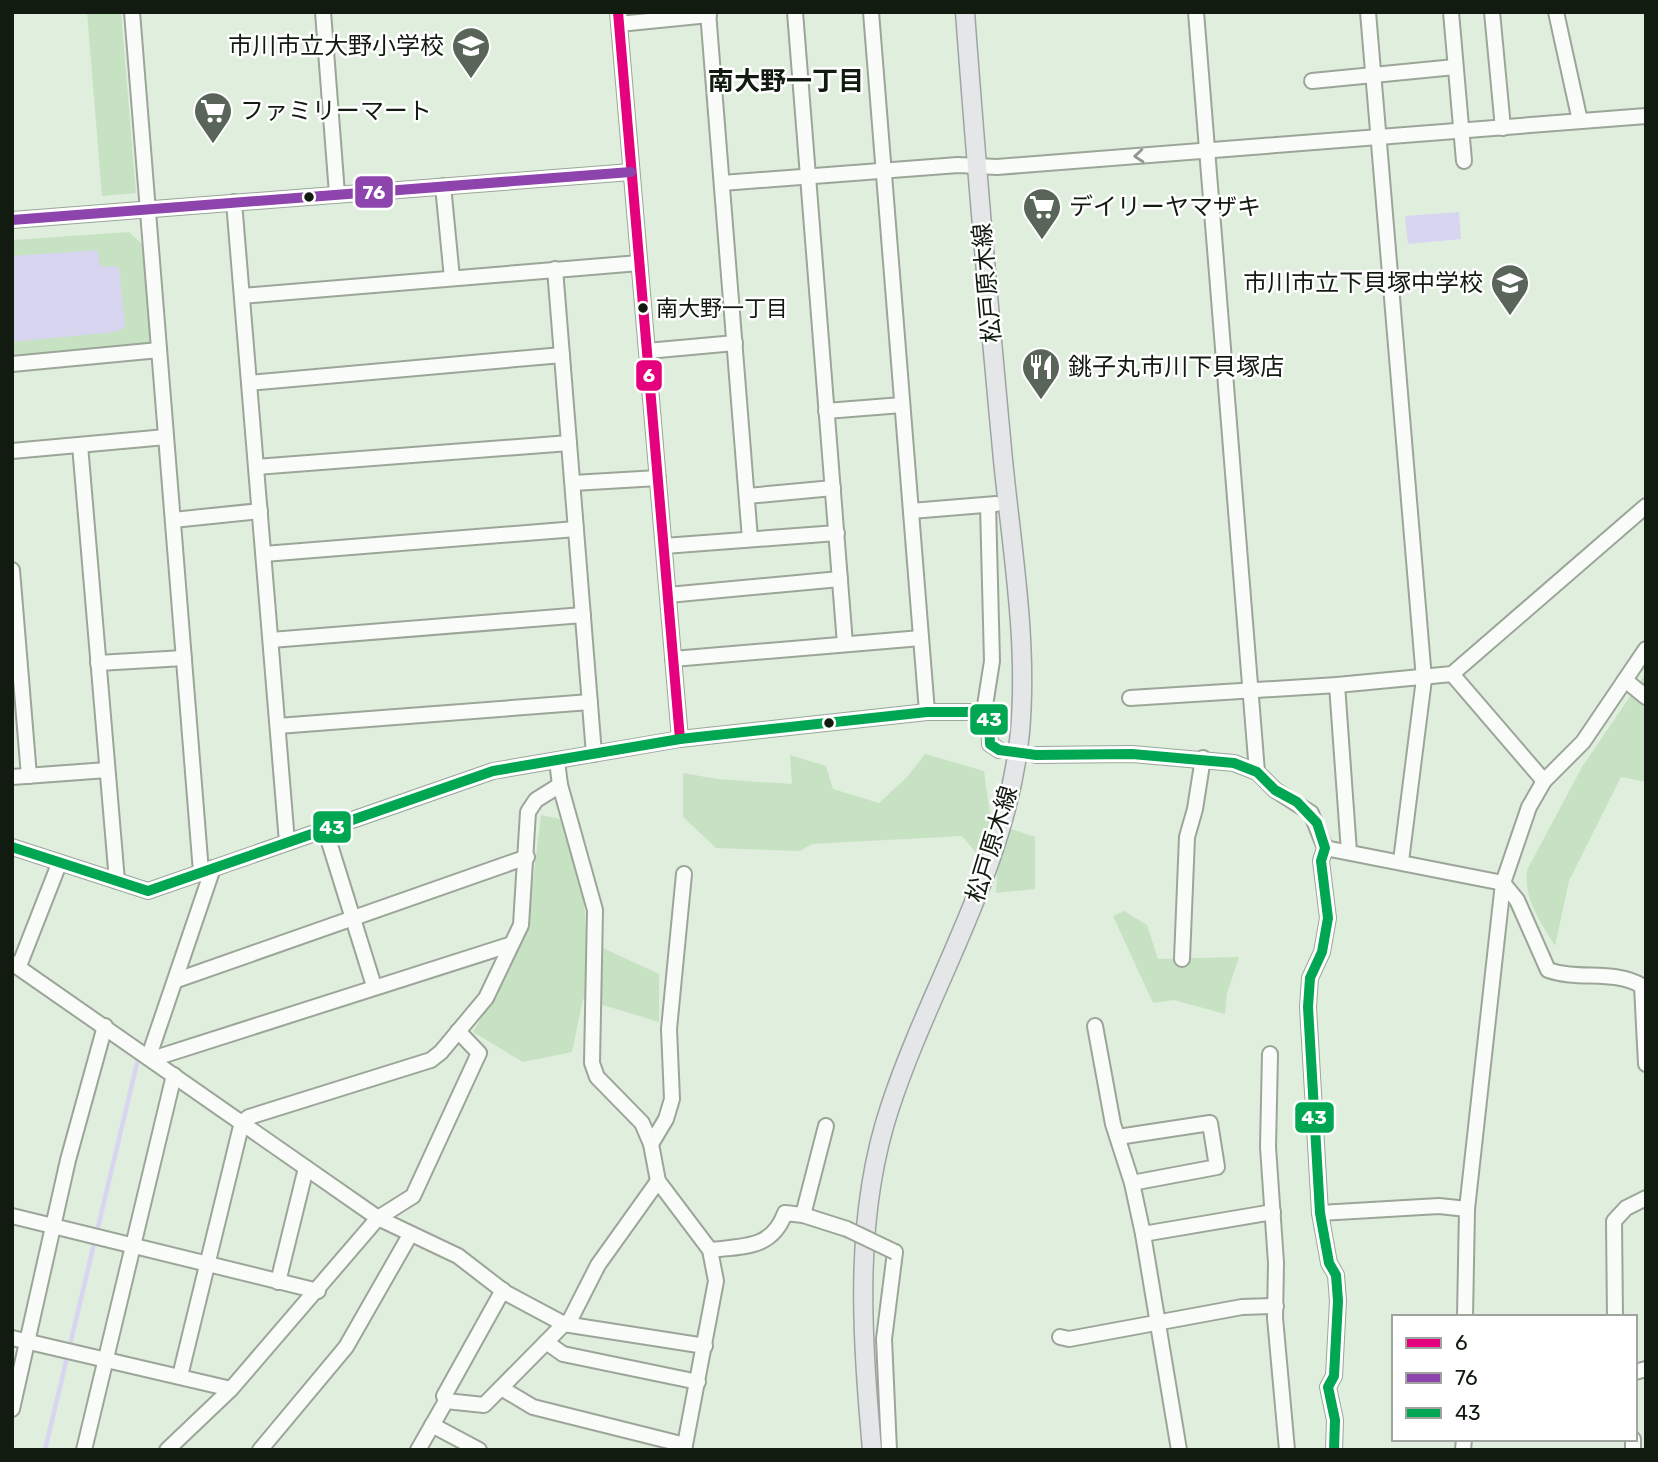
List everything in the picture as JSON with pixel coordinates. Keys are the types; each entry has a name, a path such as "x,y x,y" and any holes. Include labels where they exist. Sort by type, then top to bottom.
{"main road":[{"name":"松戸原木線","path":"872,1450 861,1301 872,1180 889,1111 904,1069 990,866 1011,792 1020,731 1020,646 976,165 965,12"}],"street":[{"path":"132,12 184,658 207,870 177,981 150,1057"},
{"path":"323,12 337,194"},
{"path":"794,12 845,644"},
{"path":"871,12 927,712"},
{"path":"1196,12 1257,772"},
{"path":"1368,12 1424,679 1401,860"},
{"path":"1451,12 1464,161"},
{"path":"1492,12 1503,128"},
{"path":"1556,12 1580,121"},
{"path":"680,739 618,18 708,14 750,540"},
{"path":"1312,81 1455,67"},
{"path":"722,183 882,170 976,165 997,167 1646,116"},
{"path":"12,220 631,172"},
{"path":"443,186 452,278"},
{"path":"234,202 288,842"},
{"path":"242,296 639,263"},
{"path":"555,269 594,754"},
{"path":"647,351 735,343"},
{"path":"12,364 159,350"},
{"path":"249,383 562,355"},
{"path":"826,411 902,405"},
{"path":"12,451 166,437"},
{"path":"256,467 569,443"},
{"path":"80,445 117,881"},
{"path":"573,484 658,478"},
{"path":"747,496 832,488"},
{"path":"911,511 1007,503"},
{"path":"984,712 992,661 988,505"},
{"path":"1130,698 1424,679 1452,674 1646,506"},
{"path":"173,520 260,511"},
{"path":"264,554 576,529"},
{"path":"664,546 836,533"},
{"path":"12,570 29,776"},
{"path":"668,595 840,579"},
{"path":"271,640 583,615"},
{"path":"673,659 921,638"},
{"path":"1465,1315 1467,1209 1503,884 1529,807 1544,781 1583,742 1646,649"},
{"path":"98,663 184,658"},
{"path":"1452,674 1544,781"},
{"path":"1625,680 1646,697"},
{"path":"1337,685 1349,852"},
{"path":"278,726 590,702"},
{"path":"12,847 148,891 493,771 680,739 927,712 984,712 989,716 990,744 999,750"},
{"path":"1036,755 1132,754 1203,758 1234,763 1257,772 1275,790 1311,813 1325,848 1321,861 1328,918 1322,952 1310,978 1308,1007 1321,1213 1329,1263 1336,1275 1338,1301 1334,1376 1328,1387 1335,1420 1334,1450"},
{"path":"1182,958 1187,836 1195,810 1203,758"},
{"path":"501,1388 533,1407 685,1447 716,1281 710,1250 658,1181 651,1144 642,1122 597,1077 592,1063 595,910 560,785 557,761"},
{"path":"12,777 107,770"},
{"path":"180,1376 242,1122 249,1117 430,1060 458,1031 486,998 509,944 521,925 528,813 536,800 560,785"},
{"path":"325,829 374,986"},
{"path":"1325,848 1401,860 1503,884 1517,901 1548,970 1560,975 1628,978 1642,986 1646,1064"},
{"path":"177,981 527,857"},
{"path":"59,864 16,965 378,1218 458,1256 503,1290 564,1324 705,1346"},
{"path":"651,1144 666,1119 672,1099 669,1028 684,874"},
{"path":"150,1057 509,944"},
{"path":"12,1409 30,1341 68,1160 105,1026"},
{"path":"1095,1026 1108,1101 1132,1183 1143,1234 1180,1450"},
{"path":"167,1450 230,1389 318,1291 378,1218 413,1196 479,1053 458,1031"},
{"path":"1270,1054 1268,1147 1282,1420 1287,1450"},
{"path":"84,1450 174,1074"},
{"path":"1118,1137 1210,1123 1217,1167 1132,1183"},
{"path":"803,1215 826,1126"},
{"path":"278,1282 306,1168"},
{"path":"446,1401 484,1405 570,1320 598,1265 658,1181"},
{"path":"1615,1315 1614,1221 1626,1208 1646,1198"},
{"path":"1321,1213 1382,1207 1439,1206 1467,1209"},
{"path":"1143,1234 1273,1212"},
{"path":"710,1250 770,1239 779,1230 785,1213 803,1215 847,1228 895,1252 884,1339 888,1450"},
{"path":"12,1216 318,1291"},
{"path":"260,1450 346,1347 410,1235"},
{"path":"418,1450 446,1401 444,1396 503,1290"},
{"path":"1060,1337 1069,1339 1242,1307 1276,1306"},
{"path":"12,1338 230,1389"},
{"path":"546,1342 563,1354 698,1382"},
{"path":"432,1425 479,1450"}],"green space":[{"path":"87,12 121,12 136,193 102,196"},
{"path":"129,232 142,244 152,344 12,356 12,240"},
{"path":"1646,673 1646,782 1621,777 1569,881 1555,946 1531,901 1527,870 1582,767"},
{"path":"925,754 984,771 991,822 1035,837 1035,889 996,893 997,868 978,855 962,836 812,844 800,851 716,848 683,817 683,773 717,779 792,784 790,755 826,766 833,789 879,803 908,776"},
{"path":"541,815 560,819 584,899 586,940 659,974 659,1022 583,999 572,1052 523,1062 473,1032 511,967 530,905"},
{"path":"1124,911 1147,925 1158,959 1239,957 1227,993 1225,1014 1174,1000 1153,1003 1113,916"}],"shaded area":[{"path":"1459,212 1461,239 1408,244 1405,216"},
{"path":"97,250 100,266 119,267 125,327 115,332 12,342 12,256"}],"waterway":[{"path":"45,1450 138,1059"}],"transit line":[{"name":"6","path":"618,12 680,739"},
{"name":"76","path":"12,220 631,172"},
{"name":"43","path":"12,847 148,891 493,771 680,739 927,712 984,712 989,716 990,744 999,750 1036,755 1132,754 1234,763 1257,772 1275,790 1297,802 1317,823 1325,848 1321,861 1328,918 1322,952 1310,978 1308,1007 1320,1213 1329,1263 1336,1275 1338,1301 1334,1376 1328,1387 1335,1420 1334,1450"}],"place":[{"name":"市川市立大野小学校","path":"471,80"},
{"name":"ファミリーマート","path":"213,145"},
{"name":"デイリーヤマザキ","path":"1042,241"},
{"name":"南大野一丁目","path":"643,308"},
{"name":"市川市立下貝塚中学校","path":"1510,317"},
{"name":"銚子丸市川下貝塚店","path":"1041,401"}],"district":[{"name":"南大野一丁目","path":"786,81"}]}
